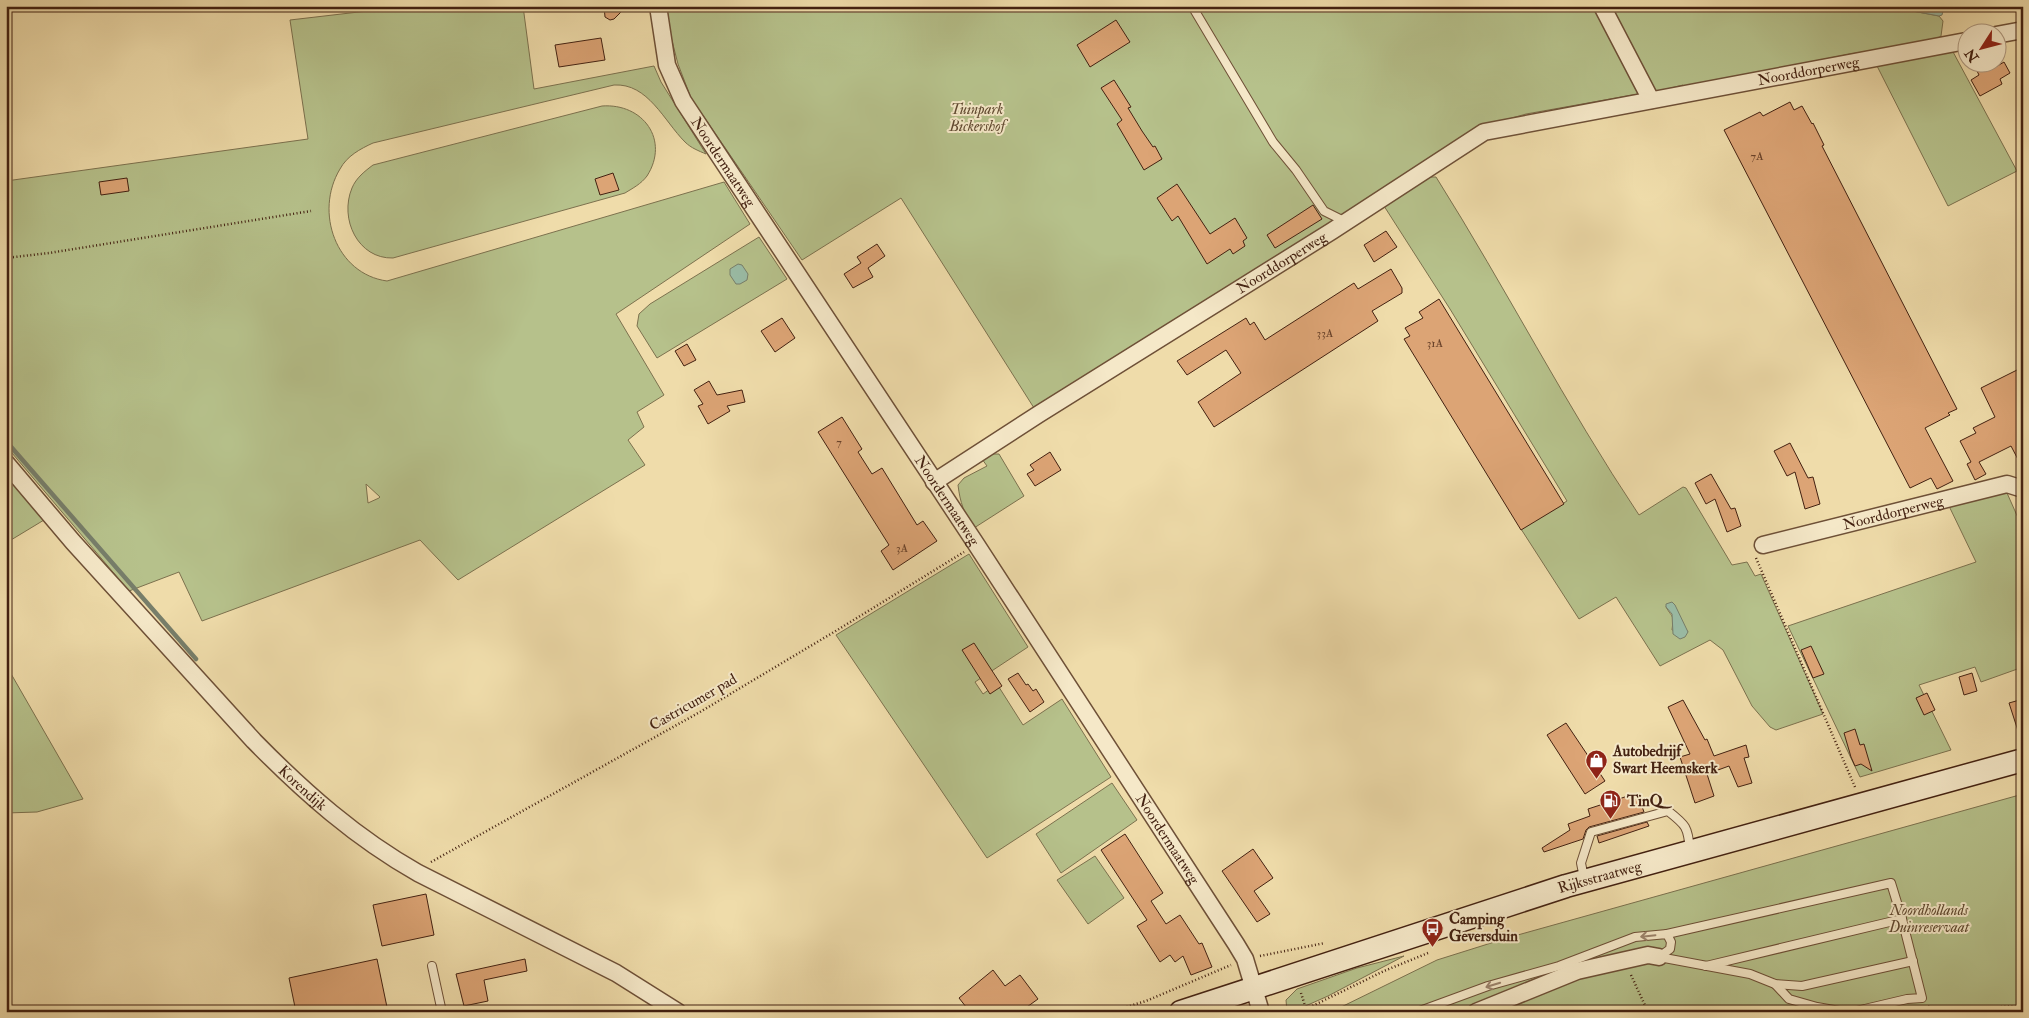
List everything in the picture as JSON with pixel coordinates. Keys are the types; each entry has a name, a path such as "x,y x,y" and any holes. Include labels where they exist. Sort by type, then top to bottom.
{"main road":[{"name":"Rijksstraatweg","path":"1181,1012 1584,880 2023,760"}],"street":[{"name":"Noordermaatweg","path":"658,6 667,65 683,101 976,544 1245,959 1261,1012"},
{"path":"1602,6 1651,100"},
{"path":"2006,34 2023,30"},
{"name":"Noorddorperweg","path":"934,482 1346,222 1484,132 1956,43"},
{"name":"Korendijk","path":"6,463 73,542 275,763 353,832 418,873 616,973 678,1012"},
{"name":"Noorddorperweg","path":"1763,545 2007,484 2023,489"},
{"path":"1476,1012 1577,971 1648,955 1659,957"}],"lane":[{"path":"1192,6 1273,142 1296,170 1324,211 1346,222"},
{"path":"1584,880 1581,863 1590,832 1668,811 1681,821 1688,832 1690,850"},
{"path":"1417,1012 1488,986 1559,966 1635,937 1667,934 1891,883 1922,998 1907,999 1852,1012"},
{"path":"1706,966 1902,919"},
{"path":"1659,957 1670,949 1671,942 1667,934"},
{"path":"1659,957 1750,974 1775,984 1802,986 1912,961"},
{"path":"432,966 442,1012"},
{"path":"1775,984 1789,999 1845,1012"}],"path":[{"path":"6,258 49,253 311,211"},
{"name":"Castricumer pad","path":"418,873 432,861 618,759 839,630 976,544"},
{"path":"1763,545 1753,552 1862,803"},
{"path":"1110,1012 1146,1001 1245,959 1292,950"},
{"path":"1300,1012 1384,971 1434,950"},
{"path":"1624,960 1648,1012"},
{"path":"1977,1012 1999,1007 2016,1006 2023,1008"}],"green space":[{"path":"410,6 523,6 534,89 654,66 661,82 706,154 692,148 685,142 646,97 626,86 614,85 373,143 354,153 343,164 332,186 329,204 330,221 335,238 343,254 354,267 369,276 387,281 724,182 750,224 616,314 664,395 637,412 644,427 628,440 645,465 458,580 420,540 202,621 179,572 129,591 6,446 6,181 308,139 290,20","holes":["366,484 380,497 368,503"]},
{"name":"Tuinpark Bickershof","path":"663,6 1599,6 1644,93 1526,114 1484,126 1034,408 901,198 802,260 691,98 678,64"},
{"path":"1607,6 1886,6 1939,16 1943,21 1941,36 1934,41 1850,54 1659,91 1652,90"},
{"path":"1952,50 1956,57 1956,72 1964,72 2017,171 1948,206 1876,64"},
{"path":"602,106 617,107 630,111 640,117 654,137 653,163 647,176 640,184 625,193 393,258 381,257 370,252 354,235 348,212 352,188 364,172 373,165"},
{"path":"1425,177 1436,177 1586,432 1639,515 1683,487 1686,488 1732,565 1747,562 1755,576 1761,574 1823,714 1776,730 1770,727 1752,706 1723,650 1710,640 1660,666 1616,597 1579,619 1521,529 1567,501 1450,309 1384,206","holes":["1667,604 1688,632 1672,630 1673,619 1666,607"]},
{"path":"759,237 787,279 657,358 637,326 639,314 650,304"},
{"path":"992,454 999,454 1024,496 974,528 963,508 958,485 964,478 987,466 982,459"},
{"path":"6,474 44,520 6,543"},
{"path":"2007,493 2023,529 2023,667 1981,682 1975,667 1919,685 1951,750 1860,777 1788,626 1976,562 1949,506 1980,496"},
{"path":"969,554 1028,647 975,682 983,694 997,684 1023,725 1062,699 1111,777 987,858 836,635"},
{"path":"6,665 83,799 37,812 6,813"},
{"path":"1112,783 1137,820 1061,873 1036,834"},
{"name":"Noordhollands Duinreservaat","path":"2023,794 2023,1012 1331,1012 1437,960 1507,938"},
{"path":"1095,856 1124,898 1088,924 1057,880"},
{"path":"1404,956 1328,996 1292,1012 1287,1012 1286,1000 1297,989 1357,968"}],"shaded area":[{"path":"1886,6 1932,6 1943,11 1942,15 1939,16"},
{"path":"738,264 742,265 748,274 747,280 736,284 730,275 730,269"},
{"path":"1672,602 1688,632 1685,637 1680,639 1673,634 1672,614 1666,607 1666,604"}],"building":[{"path":"604,6 627,6 614,19 610,20 605,17"},
{"path":"1116,20 1130,42 1090,67 1077,45"},
{"path":"601,38 605,60 559,67 555,45"},
{"path":"2006,66 2010,73 2000,79 2002,84 1980,96 1971,80 1979,75 1978,72 2006,72"},
{"path":"1114,80 1131,107 1128,108 1162,159 1144,170 1117,124 1122,120 1101,88"},
{"path":"1790,102 1794,110 1802,106 1813,123 1824,145 1822,146 1957,409 1948,413 1950,415 1925,428 1953,481 1937,489 1931,478 1910,488 1724,130 1760,112 1763,116"},
{"path":"613,173 619,190 600,195 595,179"},
{"path":"127,178 129,191 101,195 99,182"},
{"path":"1177,184 1210,234 1235,218 1247,238 1243,241 1245,246 1233,254 1230,249 1207,264 1178,216 1172,221 1157,198"},
{"path":"1313,205 1322,219 1275,248 1267,235"},
{"path":"1386,231 1397,247 1374,262 1364,245"},
{"path":"877,244 885,256 868,268 873,277 853,288 844,274 861,263 857,257"},
{"path":"1391,269 1402,288 1402,293 1372,311 1378,321 1214,427 1198,402 1241,373 1226,350 1187,375 1177,361 1246,318 1250,325 1254,322 1265,340 1354,283 1358,289"},
{"path":"1439,299 1564,504 1521,530 1404,339 1410,336 1405,328 1423,318 1419,312"},
{"path":"782,318 795,338 775,352 761,331"},
{"path":"687,344 696,360 684,366 675,351"},
{"path":"2023,367 2023,469 2011,446 1979,462 1986,474 1975,480 1967,464 1971,462 1960,441 1976,433 1973,428 1995,417 1981,388"},
{"path":"709,381 717,395 742,390 745,402 727,406 730,411 708,424 698,406 703,404 694,390"},
{"path":"842,417 862,449 858,452 872,474 882,468 917,525 923,521 937,541 893,570 881,551 889,545 818,432"},
{"path":"1790,443 1808,478 1813,477 1820,504 1805,509 1795,472 1787,476 1774,451"},
{"path":"1050,452 1061,470 1035,486 1027,474 1034,470 1030,465"},
{"path":"1711,474 1731,509 1735,508 1741,526 1727,532 1715,499 1706,504 1695,483"},
{"path":"974,643 1002,686 990,694 962,650"},
{"path":"1811,646 1824,674 1813,678 1801,650"},
{"path":"1018,673 1026,685 1028,684 1033,691 1036,689 1044,702 1030,712 1008,679"},
{"path":"1972,673 1977,691 1964,695 1959,677"},
{"path":"1927,693 1935,710 1924,715 1916,698"},
{"path":"2023,699 2023,737 2020,737 2009,703"},
{"path":"1683,700 1705,740 1707,739 1714,756 1746,745 1749,757 1744,758 1752,783 1738,787 1729,766 1707,774 1714,796 1695,803 1680,757 1690,754 1668,707"},
{"path":"1566,723 1605,781 1585,794 1547,735"},
{"path":"1855,729 1860,745 1864,744 1872,771 1861,764 1855,766 1851,757 1844,733"},
{"path":"1637,793 1644,812 1589,827 1583,839 1544,852 1542,848 1570,830 1568,824 1590,816 1588,809"},
{"path":"1647,822 1649,826 1599,843 1597,836"},
{"path":"1125,834 1163,893 1151,901 1166,924 1180,915 1199,944 1202,943 1212,967 1191,975 1183,956 1175,962 1170,955 1160,962 1137,926 1147,920 1101,850"},
{"path":"1253,849 1273,878 1254,891 1270,914 1257,922 1222,871"},
{"path":"426,894 434,935 382,946 373,905"},
{"path":"377,959 388,1012 296,1012 289,978"},
{"path":"525,959 527,971 484,980 488,1001 464,1006 456,974"},
{"path":"993,970 1005,986 1020,975 1038,999 1020,1012 970,1012 959,998"}],"waterway":[{"path":"6,441 196,659"}],"place":[{"name":"Autobedrijf Swart Heemskerk","path":"1597,779"},
{"name":"TinQ","path":"1611,820"},
{"name":"Camping Geversduin","path":"1433,947"}]}
